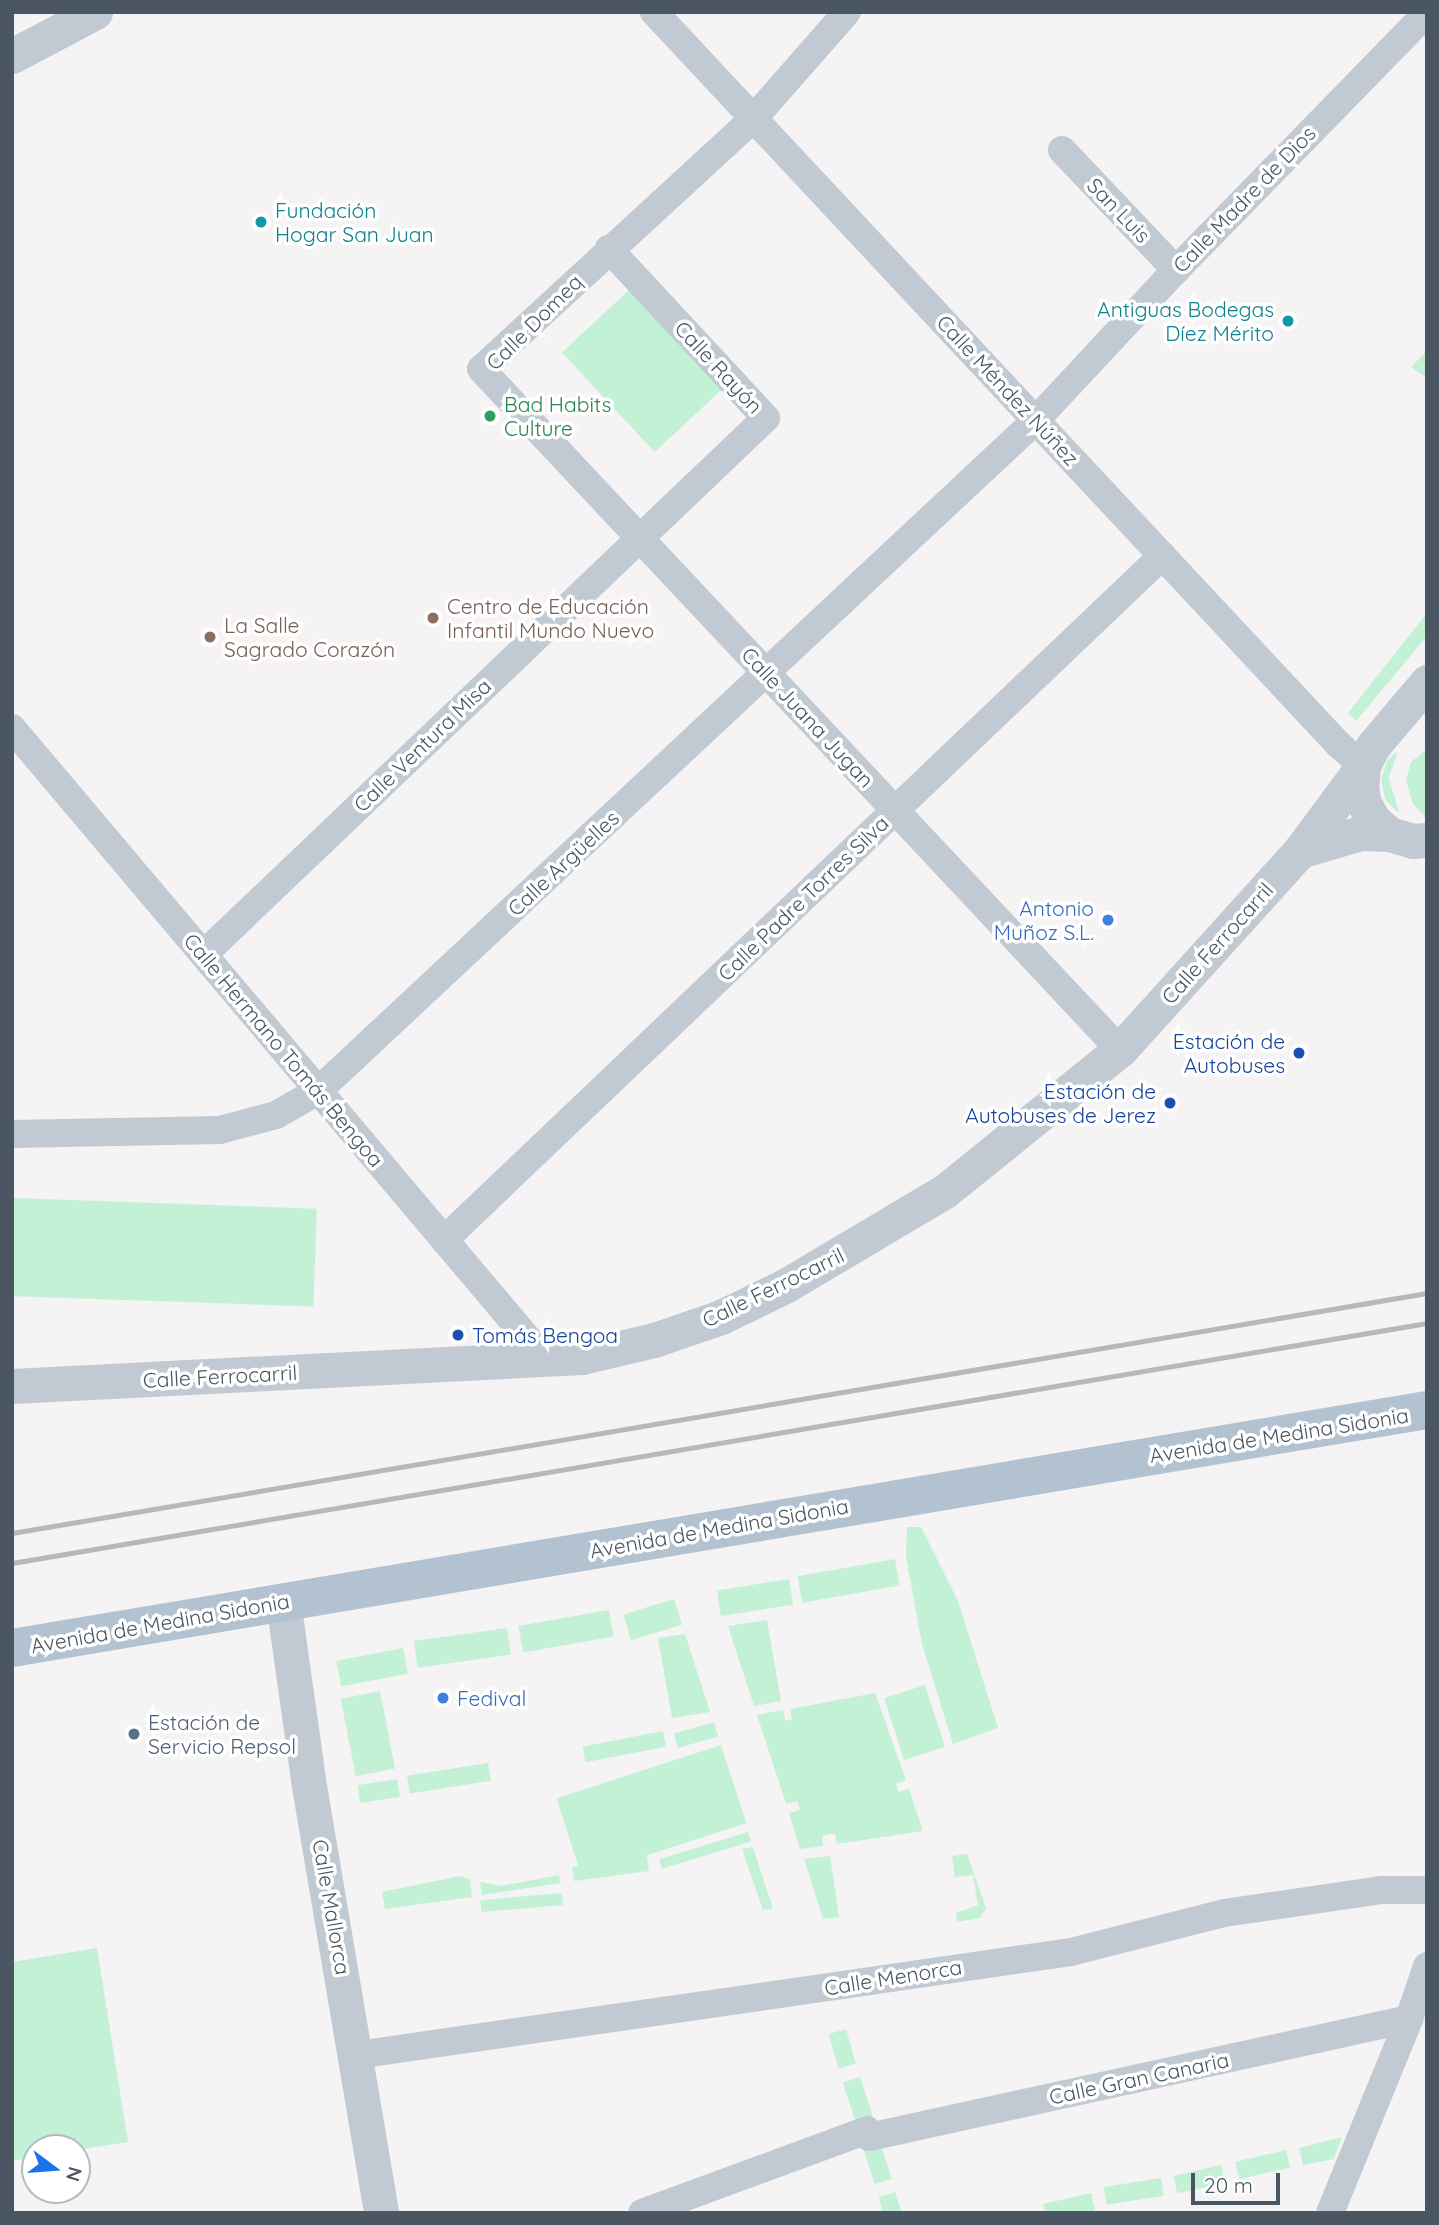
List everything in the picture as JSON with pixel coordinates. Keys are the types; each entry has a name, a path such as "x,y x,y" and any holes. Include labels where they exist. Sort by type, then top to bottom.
{"main road":[{"name":"Avenida de Medina Sidonia","path":"12,1648 1427,1410"}],"street":[{"path":"12,56 95,12"},
{"name":"Calle Méndez Núñez","path":"654,12 1339,745 1363,766"},
{"name":"Calle Domeq","path":"640,538 481,369 753,119 847,12"},
{"name":"Calle Madre de Dios","path":"1036,420 1176,270 1427,13"},
{"name":"San Luis","path":"1062,150 1176,270"},
{"name":"Calle Rayón","path":"609,249 766,418 640,538"},
{"name":"Calle Argüelles","path":"12,1134 220,1130 276,1115 318,1091 1036,420"},
{"name":"Calle Juana Jugan","path":"640,538 1120,1050"},
{"name":"Calle Ventura Misa","path":"205,953 640,538"},
{"name":"Calle Padre Torres Silva","path":"444,1240 1162,555"},
{"name":"Calle Ferrocarril","path":"12,1386 582,1357 654,1340 721,1317 785,1286 945,1191 1120,1050 1300,851 1363,766 1385,729 1427,682"},
{"path":"1385,729 1410,717 1427,713"},
{"name":"Calle Hermano Tomás Bengoa","path":"16,741 205,953 545,1359"},
{"path":"1363,766 1361,788 1364,803 1373,820 1388,834"},
{"path":"1300,851 1360,833 1388,834 1413,841 1427,840"},
{"name":"Calle Mallorca","path":"283,1601 309,1780 357,2055 381,2213"},
{"name":"Calle Menorca","path":"357,2055 1071,1952 1224,1913 1382,1890 1427,1890"},
{"path":"1330,2213 1409,2019 1427,1966"},
{"name":"Calle Gran Canaria","path":"642,2213 868,2133 1409,2019"}],"green space":[{"path":"630,289 723,388 655,452 562,352"},
{"path":"1427,351 1427,378 1411,367"},
{"path":"1427,613 1427,636 1356,721 1348,713"},
{"path":"1427,749 1427,819 1413,804 1406,780 1411,762"},
{"path":"1398,751 1389,778 1399,813 1386,801 1381,781 1387,761"},
{"path":"12,1198 317,1209 313,1307 12,1296"},
{"path":"907,1527 921,1527 958,1601 998,1728 953,1744 922,1644 906,1557"},
{"path":"895,1559 900,1586 802,1603 798,1576"},
{"path":"789,1579 793,1605 721,1616 717,1590"},
{"path":"674,1599 682,1625 631,1640 623,1614"},
{"path":"609,1610 614,1637 523,1653 518,1626"},
{"path":"767,1620 781,1701 754,1706 728,1626"},
{"path":"507,1628 511,1655 418,1668 414,1641"},
{"path":"685,1634 710,1712 672,1718 658,1638"},
{"path":"403,1648 408,1674 341,1686 336,1661"},
{"path":"925,1685 945,1747 904,1760 884,1698"},
{"path":"380,1691 395,1769 356,1776 341,1699"},
{"path":"875,1693 906,1780 896,1784 897,1788 899,1792 909,1789 923,1831 837,1844 835,1834 830,1834 822,1836 823,1846 800,1849 789,1813 800,1810 797,1801 786,1804 757,1715 783,1710 785,1721 792,1719 790,1709"},
{"path":"714,1722 718,1736 678,1748 674,1734"},
{"path":"663,1731 666,1747 586,1762 583,1747"},
{"path":"721,1745 746,1823 582,1876 556,1798"},
{"path":"488,1763 491,1781 410,1794 407,1776"},
{"path":"397,1779 400,1797 360,1803 357,1785"},
{"path":"748,1832 751,1842 662,1869 659,1859"},
{"path":"753,1847 773,1909 763,1910 742,1849"},
{"path":"646,1852 649,1871 574,1881 572,1867"},
{"path":"967,1854 986,1908 980,1918 957,1922 956,1913 978,1905 973,1875 955,1877 952,1856"},
{"path":"830,1856 839,1917 823,1919 804,1859"},
{"path":"559,1875 560,1883 482,1895 480,1882 501,1886"},
{"path":"460,1876 470,1879 472,1897 385,1909 382,1892"},
{"path":"562,1893 563,1905 481,1912 480,1900"},
{"path":"97,1948 128,2142 91,2148 91,2134 21,2134 21,2159 12,2161 12,1962"},
{"path":"846,2029 856,2064 839,2069 829,2034"},
{"path":"860,2077 875,2123 858,2128 843,2083"},
{"path":"878,2136 892,2179 875,2184 861,2142"},
{"path":"1342,2137 1334,2159 1303,2165 1299,2148"},
{"path":"1286,2150 1290,2168 1239,2179 1235,2162"},
{"path":"1221,2165 1225,2183 1177,2194 1173,2176"},
{"path":"1161,2178 1164,2196 1107,2205 1104,2187"},
{"path":"895,2192 902,2213 883,2213 879,2197"},
{"path":"1091,2193 1095,2211 1045,2213 1043,2204"}],"railway":[{"path":"12,1533 1427,1293"},
{"path":"12,1563 1427,1323"}],"place":[{"name":"Fundación Hogar San Juan","path":"261,222"},
{"name":"Antiguas Bodegas Díez Mérito","path":"1288,321"},
{"name":"Bad Habits Culture","path":"490,416"},
{"name":"Centro de Educación Infantil Mundo Nuevo","path":"433,618"},
{"name":"La Salle Sagrado Corazón","path":"210,637"},
{"name":"Antonio Muñoz S.L.","path":"1108,920"},
{"name":"Estación de Autobuses","path":"1299,1053"},
{"name":"Estación de Autobuses de Jerez","path":"1170,1103"},
{"name":"Tomás Bengoa","path":"458,1335"},
{"name":"Fedival","path":"443,1698"},
{"name":"Estación de Servicio Repsol","path":"134,1734"}]}
